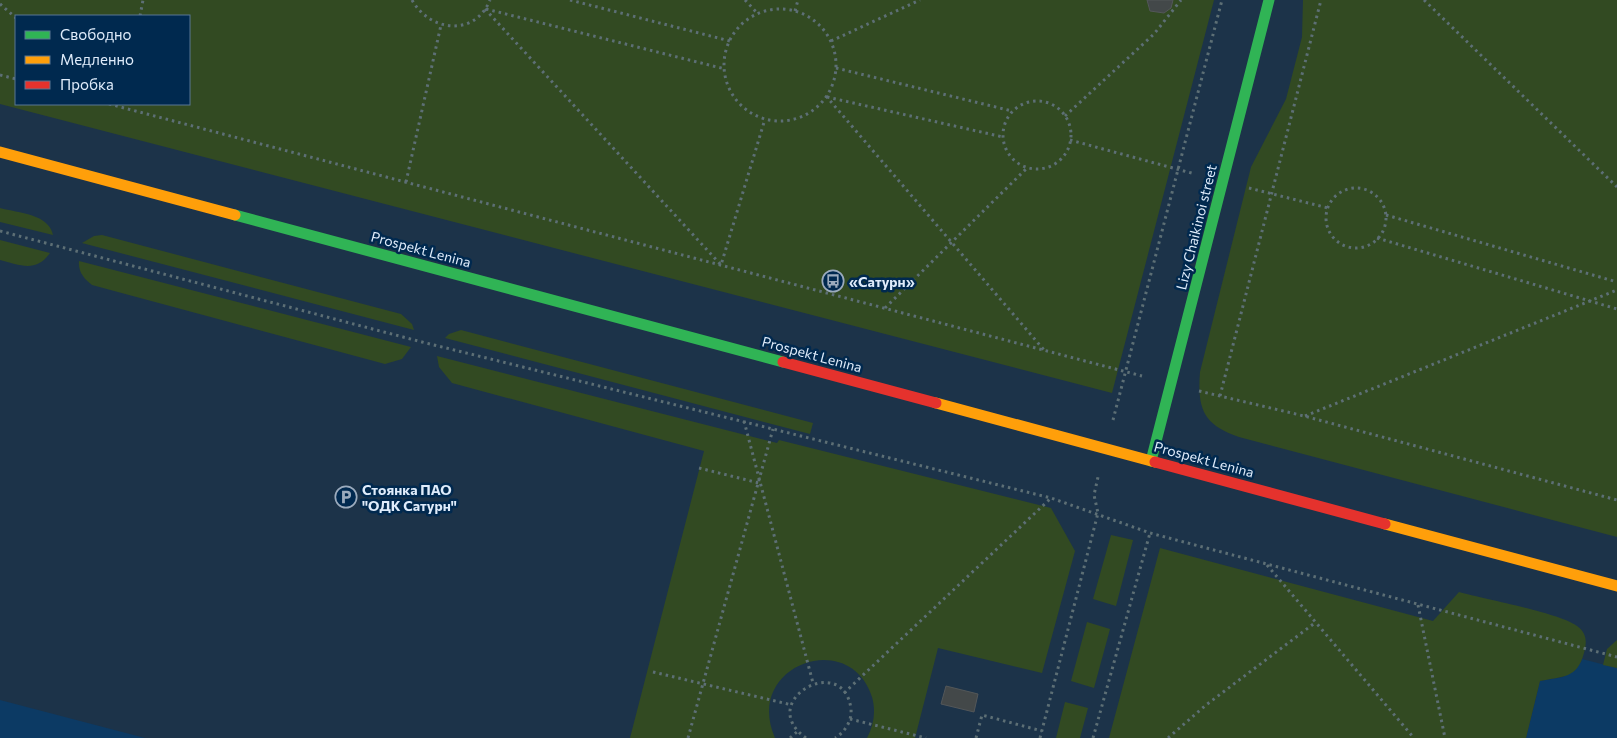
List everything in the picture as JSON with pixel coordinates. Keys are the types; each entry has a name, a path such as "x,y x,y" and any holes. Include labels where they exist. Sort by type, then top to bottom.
{"main road":[{"name":"Lizy Chaikinoi street","path":"1151,461 1269,0"},
{"name":"Prospekt Lenina","path":"0,152 1617,586"}],"path":[{"path":"140,15 143,0"},
{"path":"412,0 418,11 428,20 441,25 455,26 469,22 481,15 490,0"},
{"path":"570,0 730,42"},
{"path":"745,0 758,14"},
{"path":"795,11 798,0"},
{"path":"831,41 920,0"},
{"path":"1065,116 1154,34 1181,0"},
{"path":"1040,738 1098,513 1094,495 1222,0"},
{"path":"1220,396 1322,0"},
{"path":"1424,0 1617,187"},
{"path":"0,4 15,17"},
{"path":"485,9 725,69"},
{"path":"485,9 721,265"},
{"path":"785,9 795,11 818,23 831,41 836,55 836,68 830,92 818,106 802,116 784,120 765,119 749,111 736,98 727,82 725,69 730,42 736,30 758,14 766,10 785,9"},
{"path":"406,182 441,25"},
{"path":"836,68 1012,112"},
{"path":"0,75 15,79"},
{"path":"826,96 1003,138"},
{"path":"826,96 1045,351"},
{"path":"1032,101 1044,101 1054,105 1065,116 1071,132 1070,140 1066,152 1058,161 1039,169 1017,163 1009,154 1003,138 1005,121 1021,104 1032,101"},
{"path":"121,105 1045,351 1304,416 1617,500"},
{"path":"721,265 765,119"},
{"path":"1070,140 1222,182 1328,208"},
{"path":"884,308 1028,167"},
{"path":"1360,188 1377,197 1386,214 1385,225 1378,238 1367,246 1357,248 1339,242 1328,227 1326,217 1328,208 1340,192 1360,188"},
{"path":"1386,214 1617,282"},
{"path":"0,231 422,342 1051,498 1098,513 1150,533 1617,657"},
{"path":"1378,238 1617,310"},
{"path":"1304,416 1617,290"},
{"path":"744,422 813,683"},
{"path":"688,738 773,429"},
{"path":"699,468 759,483"},
{"path":"844,693 1051,498"},
{"path":"1093,738 1150,533"},
{"path":"1266,564 1414,738"},
{"path":"1418,605 1445,738"},
{"path":"1168,738 1206,705 1316,622"},
{"path":"653,672 792,705"},
{"path":"806,738 798,731 792,720 792,705 802,689 813,683 826,682 834,685 844,693 850,704 850,719 846,728 835,738"},
{"path":"976,738 982,715 1042,731"},
{"path":"850,719 926,738"},
{"path":"790,738 798,731"}],"shaded area":[{"path":"1582,659 1617,668 1617,738 1526,738 1540,681 1563,677"},
{"path":"0,700 145,738 0,738"}],"green space":[{"path":"0,0 1214,0 1112,393 0,104"},
{"path":"1303,0 1617,0 1617,537 1239,437 1218,427 1205,414 1200,397 1200,372 1251,167 1286,99 1302,37"},
{"path":"0,208 32,215 46,223 53,235 0,222"},
{"path":"102,235 401,314 412,324 414,330 82,243 94,236"},
{"path":"0,240 50,253 45,259 33,265 14,264 0,260"},
{"path":"79,261 411,347 402,359 385,364 92,285 82,275 79,269"},
{"path":"461,330 813,423 810,434 445,338 449,334"},
{"path":"437,356 777,443 779,440 1051,508 1075,551 1042,673 938,648 915,738 867,738 873,723 874,707 872,697 860,676 843,664 823,660 803,664 786,674 774,691 769,712 775,738 630,738 704,451 452,383 439,367"},
{"path":"1111,535 1133,540 1116,606 1093,599"},
{"path":"1160,548 1433,621 1459,592 1568,621 1583,632 1586,645 1581,661 1573,672 1562,677 1540,681 1526,738 1109,738"},
{"path":"1087,622 1110,629 1094,688 1071,681"},
{"path":"1617,640 1617,668 1603,665 1607,649"},
{"path":"1065,702 1088,708 1080,738 1056,738"}],"building":[{"path":"1147,0 1173,0 1171,8 1164,13 1150,11"},
{"path":"946,686 978,694 974,712 941,704"}],"traffic: fast":[{"path":"1151,461 1269,0"},
{"path":"235,215 783,362"}],"traffic: slow":[{"path":"0,152 235,215"},
{"path":"936,403 1155,462"},
{"path":"1385,524 1617,586"}],"traffic: jam":[{"path":"783,362 936,403"},
{"path":"1155,462 1385,524"}],"place":[{"name":"«Сатурн»","path":"833,281"},
{"name":"Стоянка ПАО \"ОДК Сатурн\"","path":"346,497"}]}
